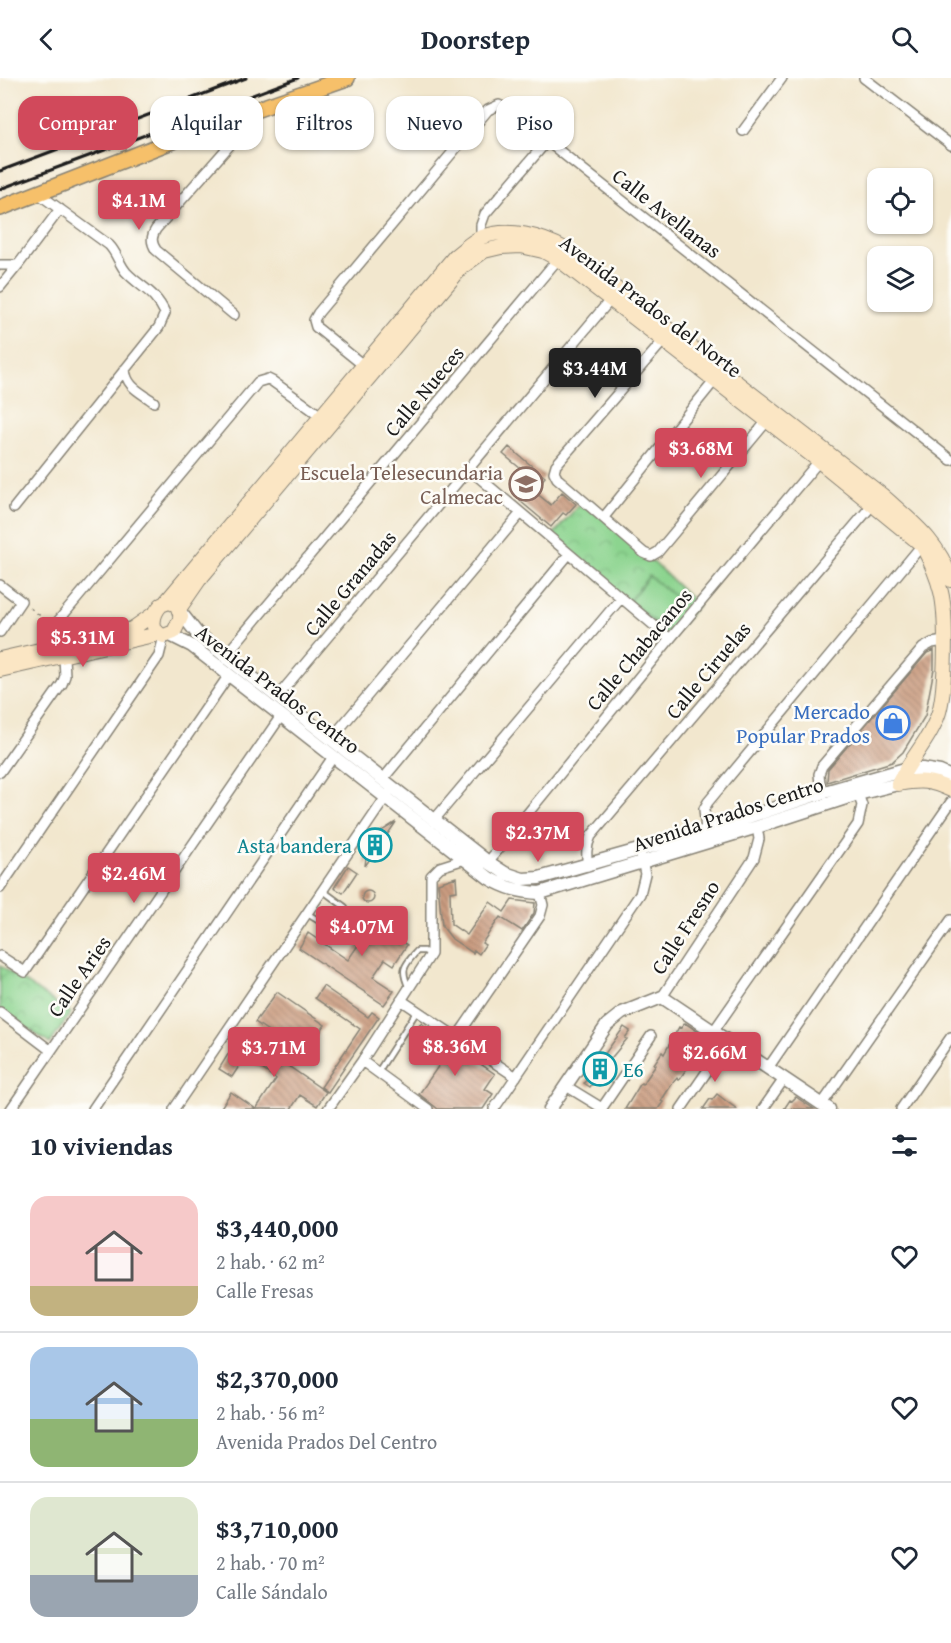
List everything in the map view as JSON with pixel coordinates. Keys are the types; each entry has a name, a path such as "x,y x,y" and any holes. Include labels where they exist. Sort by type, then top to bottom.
{"main road":[{"path":"263,107 347,78"},
{"path":"0,208 150,150"},
{"name":"Avenida Prados del Norte","path":"165,603 321,416 345,396 363,365 481,237 503,233 547,239 565,249 745,396 882,495 929,537 942,555 946,578 942,595 947,692 931,730 905,769 898,784"},
{"name":"Avenida Prados del Norte","path":"180,611 199,580 345,396 458,261 484,251 521,246 543,250 558,259 716,381 745,396 767,421 922,545 946,578"},
{"path":"1,662 164,635 177,628 180,611 174,603 165,603 132,629 60,652"},
{"path":"155,613 153,625 164,635"},
{"name":"Avenida Prados Centro","path":"898,784 920,780 936,783 951,790"}],"street":[{"path":"743,131 782,78"},
{"path":"864,78 951,146"},
{"name":"Calle Avellanas","path":"363,365 316,327 314,320 488,110 496,106"},
{"path":"225,150 156,229 152,236 152,243 156,250 234,315"},
{"path":"481,237 481,225 485,214 539,150"},
{"name":"Calle Avellanas","path":"558,150 951,460"},
{"path":"14,508 159,327 165,313 158,299 121,266 116,252 109,245 39,194"},
{"path":"0,287 60,209"},
{"name":"Calle Nueces","path":"225,656 558,259"},
{"path":"0,265 18,265"},
{"name":"Calle Granadas","path":"278,696 611,299"},
{"path":"664,340 556,465 554,472 557,478 644,553 651,556 658,552 767,421"},
{"path":"125,369 126,378 132,386 154,402"},
{"path":"0,772 62,684 65,676 54,626 258,382 262,379 273,381 321,416"},
{"path":"604,517 716,381"},
{"name":"Calle Chabacanos","path":"488,862 819,461"},
{"path":"469,469 670,639"},
{"name":"Calle Ciruelas","path":"588,866 586,853 591,836 873,504"},
{"path":"331,739 521,513"},
{"path":"706,831 704,809 708,801 922,545"},
{"path":"174,1109 322,890 387,788 569,554"},
{"path":"0,585 21,601 0,632"},
{"path":"434,820 621,598"},
{"path":"180,611 196,632 331,739 387,788 434,820 488,862 505,873 523,879 539,878 641,856 706,831 821,793 905,769 931,771 951,777"},
{"path":"0,888 159,656 164,635"},
{"name":"Avenida Prados Centro","path":"164,635 192,646 333,757 387,788 489,878 504,887 521,892 540,893 641,856 757,827 858,794 898,784"},
{"path":"821,793 819,774 822,766 923,648 932,643 944,641"},
{"path":"0,956 26,972 229,675"},
{"name":"Calle Aries","path":"11,1109 281,716"},
{"path":"93,1109 333,757"},
{"path":"713,1032 858,824 862,805 858,794"},
{"path":"768,1068 951,802"},
{"name":"Calle Fresno","path":"550,1109 607,1025 622,1012 662,997 754,858 759,839 757,827"},
{"path":"494,1109 640,894 645,874 641,856"},
{"path":"327,1109 362,1061 431,954 431,876 440,867 465,859"},
{"path":"458,1037 540,916 543,905 540,893"},
{"path":"662,997 826,1107 951,920"},
{"path":"401,1000 516,1077"},
{"path":"0,1012 50,1050"},
{"path":"566,1086 602,1108 651,1036"},
{"path":"901,1109 951,1037"},
{"path":"681,1109 728,1041"},
{"path":"362,1061 413,1105 428,1109"},
{"path":"763,1109 784,1079"}],"lane":[{"path":"306,914 331,928 344,914 345,907 322,890"},
{"path":"409,988 403,974 404,970 417,951 431,954"},
{"path":"378,1073 417,1011"}],"path":[{"path":"21,601 54,626"}],"green space":[{"path":"583,500 644,553 698,605 670,639 550,538"},
{"path":"649,576 691,609 670,634 629,601"},
{"path":"0,965 71,1013 50,1044 0,1009"}],"building":[{"path":"509,447 545,477 539,484 503,454"},
{"path":"530,488 551,505 562,492 576,504 566,515 563,513 551,527 520,501"},
{"name":"Mercado Popular Prados","path":"934,650 934,669 925,716 903,752 892,762 827,782 828,769 927,653"},
{"name":"Asta bandera","path":"396,822 383,841 385,842 365,866 367,849 371,840"},
{"path":"348,866 357,872 343,893 334,888"},
{"path":"456,877 457,891 450,892 451,924 467,935 490,902 504,912 512,900 535,903 534,913 522,931 500,917 482,943 485,945 479,954 474,950 473,953 452,939 442,926 438,883"},
{"path":"370,891 374,897 370,903 366,903 362,895"},
{"path":"364,919 372,925 377,919 403,936 400,940 407,945 394,965 385,959 373,977 394,991 384,1005 299,948 308,933 348,960 361,941 353,936"},
{"path":"323,986 368,1017 372,1012 379,1017 328,1092 321,1087 360,1029 315,998"},
{"path":"277,992 325,1025 304,1055 255,1022"},
{"path":"421,1023 495,1074 485,1089 493,1094 483,1109 438,1109 419,1094 446,1055 414,1034"},
{"path":"685,1023 705,1036 685,1066 687,1068 679,1080 677,1078 672,1084 658,1109 625,1109 641,1083 643,1084 656,1065 654,1064 662,1052 664,1054 679,1027 681,1028"},
{"path":"624,1027 630,1031 625,1038 627,1039 608,1062 610,1064 602,1075 599,1074 590,1087 584,1083"},
{"path":"238,1038 259,1051 262,1048 326,1092 317,1106 300,1095 291,1109 256,1109 276,1079 245,1057 232,1077 219,1069"},
{"path":"231,1092 256,1109 220,1109"},
{"path":"717,1094 737,1109 703,1109"},
{"path":"796,1097 814,1109 784,1109 790,1100"}],"railway":[{"path":"0,171 246,78"},
{"path":"0,189 298,78"}],"place":[{"name":"Escuela Telesecundaria Calmecac","path":"526,484"},
{"name":"Mercado Popular Prados","path":"893,723"},
{"name":"Asta bandera","path":"375,845"},
{"name":"E6","path":"600,1069"}]}
